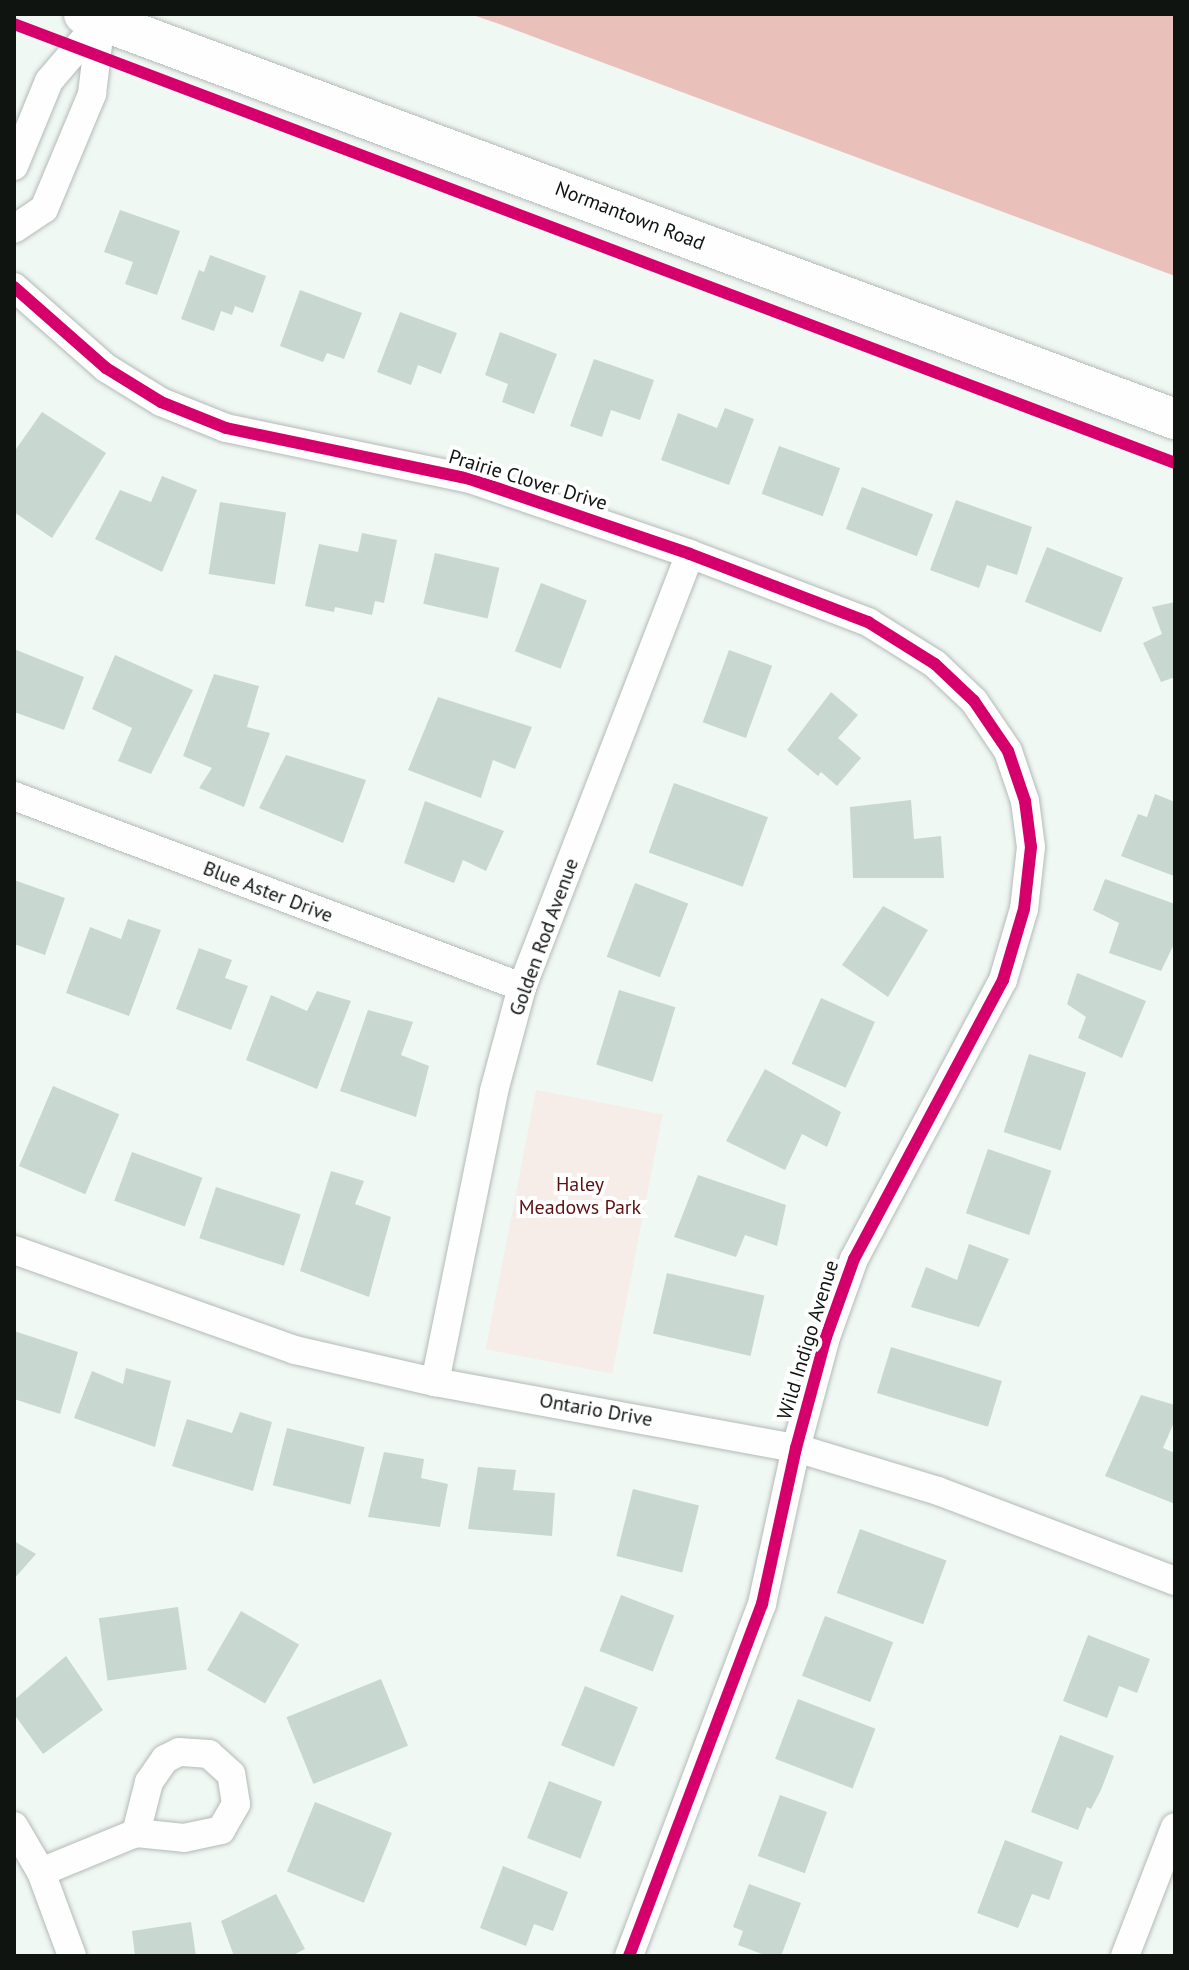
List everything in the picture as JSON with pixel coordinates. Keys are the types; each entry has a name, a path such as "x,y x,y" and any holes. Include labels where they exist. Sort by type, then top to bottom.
{"street":[{"path":"14,166 49,81 93,17"},
{"path":"14,229 44,209 92,94 93,17"},
{"name":"Normantown Road","path":"93,17 1175,419"},
{"name":"Prairie Clover Drive","path":"14,287 106,368 161,402 213,423 470,479 690,554 868,622 935,664 974,701 1008,751"},
{"name":"Golden Rod Avenue","path":"435,1382 494,1091 522,987 690,554"},
{"name":"Wild Indigo Avenue","path":"629,1956 762,1604 796,1448 826,1337 854,1259 1007,966 1024,909 1031,847 1025,801 1008,751"},
{"name":"Blue Aster Drive","path":"14,796 522,987"},
{"name":"Ontario Drive","path":"14,1250 295,1350 435,1382 796,1448 938,1491 1175,1581"},
{"path":"14,1826 41,1872 72,1956"},
{"path":"1125,1956 1175,1827"},
{"path":"41,1872 136,1833"}],"green space":[{"name":"Haley Meadows Park","path":"536,1090 663,1115 612,1374 486,1349"}],"shaded area":[{"path":"470,14 1175,14 1175,276 502,25"}],"building":[{"path":"120,210 180,231 157,295 125,284 133,262 104,252"},
{"path":"210,255 266,276 253,313 235,306 232,315 221,311 214,331 181,319 199,270 204,272"},
{"path":"300,290 362,313 344,359 327,353 323,362 280,346"},
{"path":"400,312 457,333 441,374 418,365 411,385 377,372"},
{"path":"500,332 557,354 534,414 502,402 508,384 485,375"},
{"path":"594,359 654,380 640,420 611,410 602,437 570,426"},
{"path":"725,408 754,419 729,485 661,460 678,413 717,428"},
{"path":"42,412 106,453 52,538 14,512 14,452"},
{"path":"779,446 840,468 823,516 762,494"},
{"path":"162,476 197,490 162,572 95,539 120,490 151,502"},
{"path":"862,487 933,514 917,556 846,529"},
{"path":"956,500 1032,527 1017,575 987,565 979,588 930,570"},
{"path":"220,502 286,512 275,585 209,574"},
{"path":"362,533 397,540 384,603 375,601 372,615 335,607 334,612 305,606 319,544 358,552"},
{"path":"1047,547 1123,578 1101,632 1025,602"},
{"path":"435,553 499,568 488,619 423,604"},
{"path":"541,583 587,601 561,669 515,651"},
{"path":"1175,602 1175,677 1161,682 1143,643 1162,634 1152,607"},
{"path":"14,649 84,677 64,730 14,712"},
{"path":"729,650 772,666 746,738 703,722"},
{"path":"115,655 193,690 151,774 118,761 132,728 92,709"},
{"path":"214,674 259,686 247,727 270,733 244,807 199,788 212,768 183,756"},
{"path":"831,692 858,715 838,738 861,758 837,786 821,772 818,776 787,750"},
{"path":"438,697 532,727 515,769 493,760 481,798 408,770"},
{"path":"286,755 366,780 343,843 259,808"},
{"path":"674,783 768,817 743,887 649,853"},
{"path":"1155,794 1175,802 1174,876 1121,856 1138,814 1147,817"},
{"path":"911,800 914,839 941,836 944,878 853,878 850,807"},
{"path":"425,801 504,831 486,871 463,860 454,883 404,863"},
{"path":"1105,879 1175,904 1175,942 1161,971 1109,953 1119,923 1093,910"},
{"path":"14,880 65,898 45,955 14,944"},
{"path":"635,883 688,903 660,977 607,957"},
{"path":"883,906 928,930 888,997 842,965"},
{"path":"128,919 161,930 129,1016 66,993 90,927 121,939"},
{"path":"199,948 232,960 225,978 248,986 231,1030 176,1009"},
{"path":"1077,973 1146,1001 1122,1058 1078,1038 1086,1017 1067,1004"},
{"path":"619,990 675,1007 653,1082 596,1065"},
{"path":"317,991 351,1001 317,1089 246,1060 271,995 307,1011"},
{"path":"821,998 875,1022 846,1088 792,1064"},
{"path":"368,1010 413,1022 401,1055 429,1066 416,1117 340,1091"},
{"path":"1029,1054 1086,1073 1061,1151 1004,1132"},
{"path":"765,1069 841,1112 827,1147 802,1134 785,1170 726,1141"},
{"path":"53,1086 119,1114 85,1194 19,1166"},
{"path":"988,1149 1051,1171 1029,1235 966,1213"},
{"path":"132,1152 202,1178 185,1227 114,1201"},
{"path":"331,1171 364,1181 355,1204 391,1217 369,1297 300,1271"},
{"path":"698,1175 786,1205 777,1246 745,1235 736,1257 674,1237"},
{"path":"216,1187 301,1215 284,1266 199,1238"},
{"path":"969,1244 1009,1259 979,1327 911,1307 926,1267 957,1280"},
{"path":"667,1273 764,1295 750,1356 653,1333"},
{"path":"14,1331 78,1352 60,1414 14,1399"},
{"path":"891,1347 1002,1381 988,1427 877,1393"},
{"path":"126,1368 171,1381 155,1447 74,1418 92,1371 123,1384"},
{"path":"1141,1395 1175,1405 1175,1420 1163,1448 1175,1453 1175,1504 1105,1476"},
{"path":"240,1412 272,1422 253,1491 172,1466 187,1419 232,1433"},
{"path":"287,1428 365,1447 350,1505 273,1485"},
{"path":"384,1452 424,1459 421,1478 448,1484 440,1527 368,1517"},
{"path":"478,1467 516,1470 513,1490 555,1493 552,1536 468,1529"},
{"path":"633,1489 699,1505 682,1572 616,1556"},
{"path":"860,1529 946,1560 923,1624 837,1593"},
{"path":"14,1541 36,1554 14,1579"},
{"path":"621,1595 674,1615 653,1671 599,1651"},
{"path":"178,1607 187,1669 108,1681 99,1618"},
{"path":"241,1611 299,1644 265,1703 207,1670"},
{"path":"825,1616 893,1642 870,1702 802,1676"},
{"path":"1088,1635 1150,1659 1137,1693 1119,1686 1107,1718 1063,1701"},
{"path":"66,1656 103,1710 43,1754 14,1714 14,1700"},
{"path":"381,1679 408,1746 313,1784 286,1717"},
{"path":"585,1686 638,1707 614,1767 561,1745"},
{"path":"798,1699 875,1729 853,1788 775,1759"},
{"path":"1060,1735 1114,1756 1101,1790 1091,1809 1087,1807 1078,1830 1031,1812"},
{"path":"549,1781 602,1801 580,1858 527,1838"},
{"path":"780,1795 827,1812 805,1873 758,1856"},
{"path":"315,1802 392,1833 364,1903 287,1872"},
{"path":"1005,1840 1063,1862 1049,1900 1032,1894 1018,1928 977,1913"},
{"path":"503,1866 568,1892 553,1931 534,1924 526,1946 480,1928"},
{"path":"749,1884 801,1903 781,1956 767,1956 738,1945 743,1931 733,1927"},
{"path":"276,1894 305,1949 291,1956 234,1956 221,1921"},
{"path":"191,1922 196,1956 135,1956 132,1931"}],"cycle path":[{"path":"14,24 1175,463"},
{"path":"14,287 106,368 161,402 226,428 470,479 690,554 868,622 935,664 974,701 1008,751 1025,801 1031,847 1024,909 1003,980 854,1259 826,1337 796,1448 762,1604 629,1956"}]}
